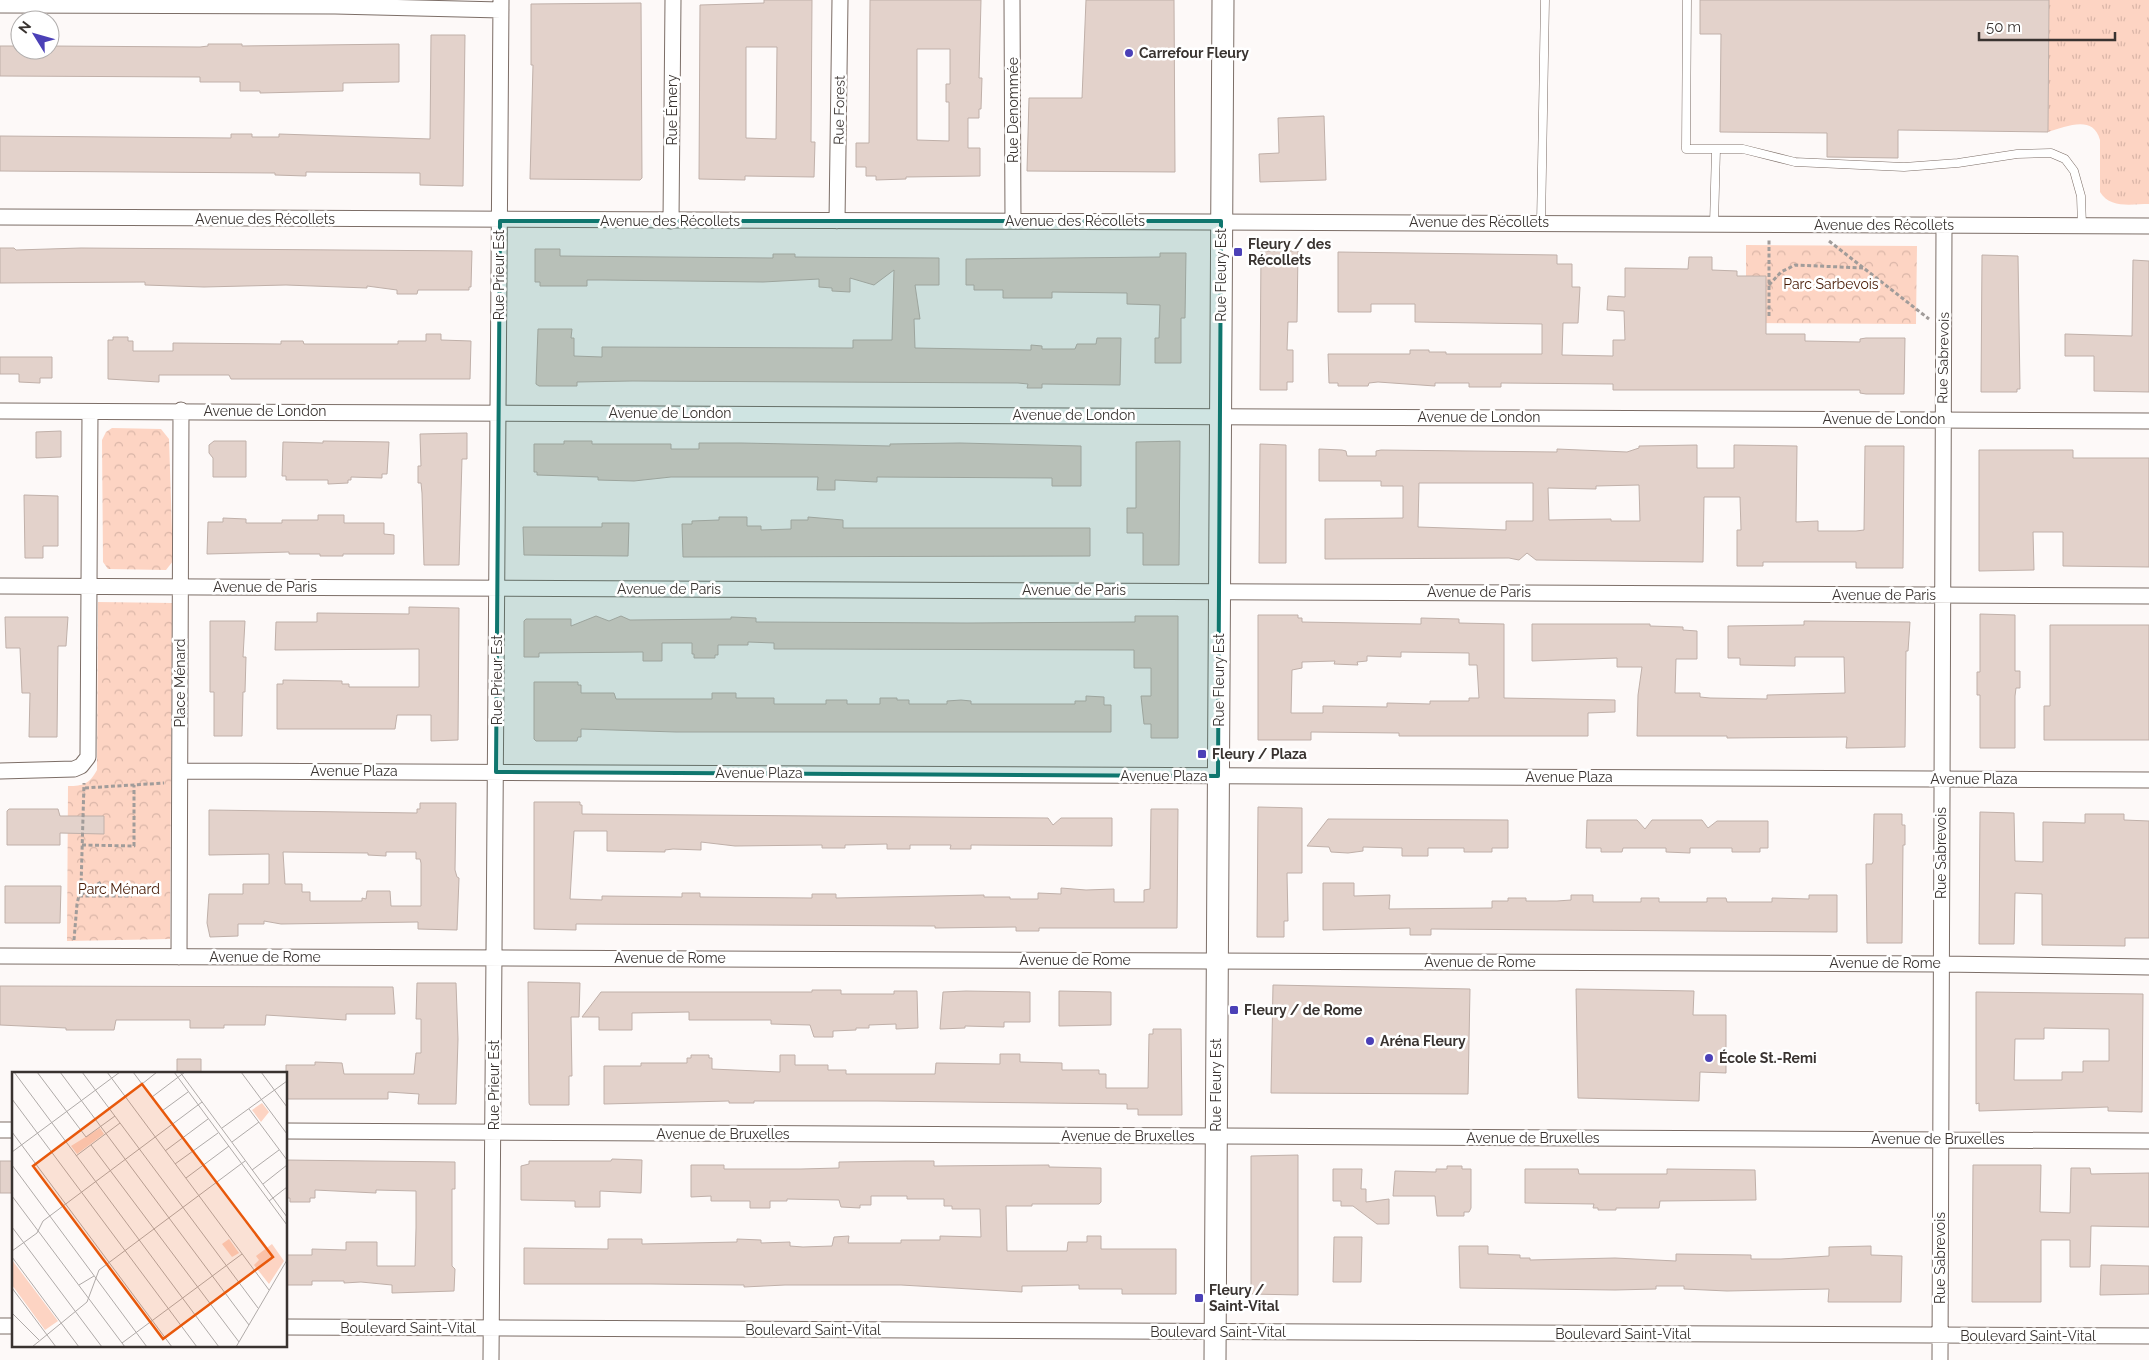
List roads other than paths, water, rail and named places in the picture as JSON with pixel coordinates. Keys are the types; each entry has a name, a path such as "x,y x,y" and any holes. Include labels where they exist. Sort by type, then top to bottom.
{"street":[{"name":"Rue Émery","path":"671,221 673,0"},
{"name":"Rue Forest","path":"838,221 840,0"},
{"name":"Rue Denommée","path":"1012,0 1013,221"},
{"name":"Rue Fleury Est","path":"1214,1360 1223,0"},
{"path":"0,5 165,2 501,5"},
{"name":"Rue Prieur Est","path":"491,1360 501,5"},
{"name":"Avenue des Récollets","path":"0,217 2149,226"},
{"name":"Rue Sabrevois","path":"1940,1360 1944,225"},
{"name":"Avenue de London","path":"0,411 181,410 2149,421"},
{"name":"Place Ménard","path":"179,956 181,410"},
{"path":"0,771 62,771 81,766 88,757 90,744 90,412"},
{"name":"Avenue de Paris","path":"0,586 1219,590 2149,596"},
{"name":"Avenue Plaza","path":"180,777 496,772 2149,780"},
{"name":"Avenue de Rome","path":"0,956 1940,964 2149,967"},
{"name":"Avenue de Bruxelles","path":"288,1131 2149,1140"},
{"name":"Boulevard Saint-Vital","path":"288,1327 2149,1336"}],"lane":[{"path":"1542,223 1545,0"},
{"path":"1687,0 1686,149 1743,149 1795,162 1904,167 1958,163 2017,154 2051,152 2065,159 2074,172 2081,196 2082,226"},
{"path":"1714,224 1716,149"}],"place":[{"name":"Carrefour Fleury","path":"1129,53"},
{"name":"Fleury / des Récollets","path":"1238,252"},
{"name":"Fleury / Plaza","path":"1202,754"},
{"name":"Fleury / de Rome","path":"1234,1010"},
{"name":"Aréna Fleury","path":"1370,1041"},
{"name":"École St.-Remi","path":"1709,1058"},
{"name":"Fleury / Saint-Vital","path":"1199,1298"}],"park label":[{"name":"Parc Sarbevois","path":"1831,284"},
{"name":"Parc Ménard","path":"119,889"}]}
